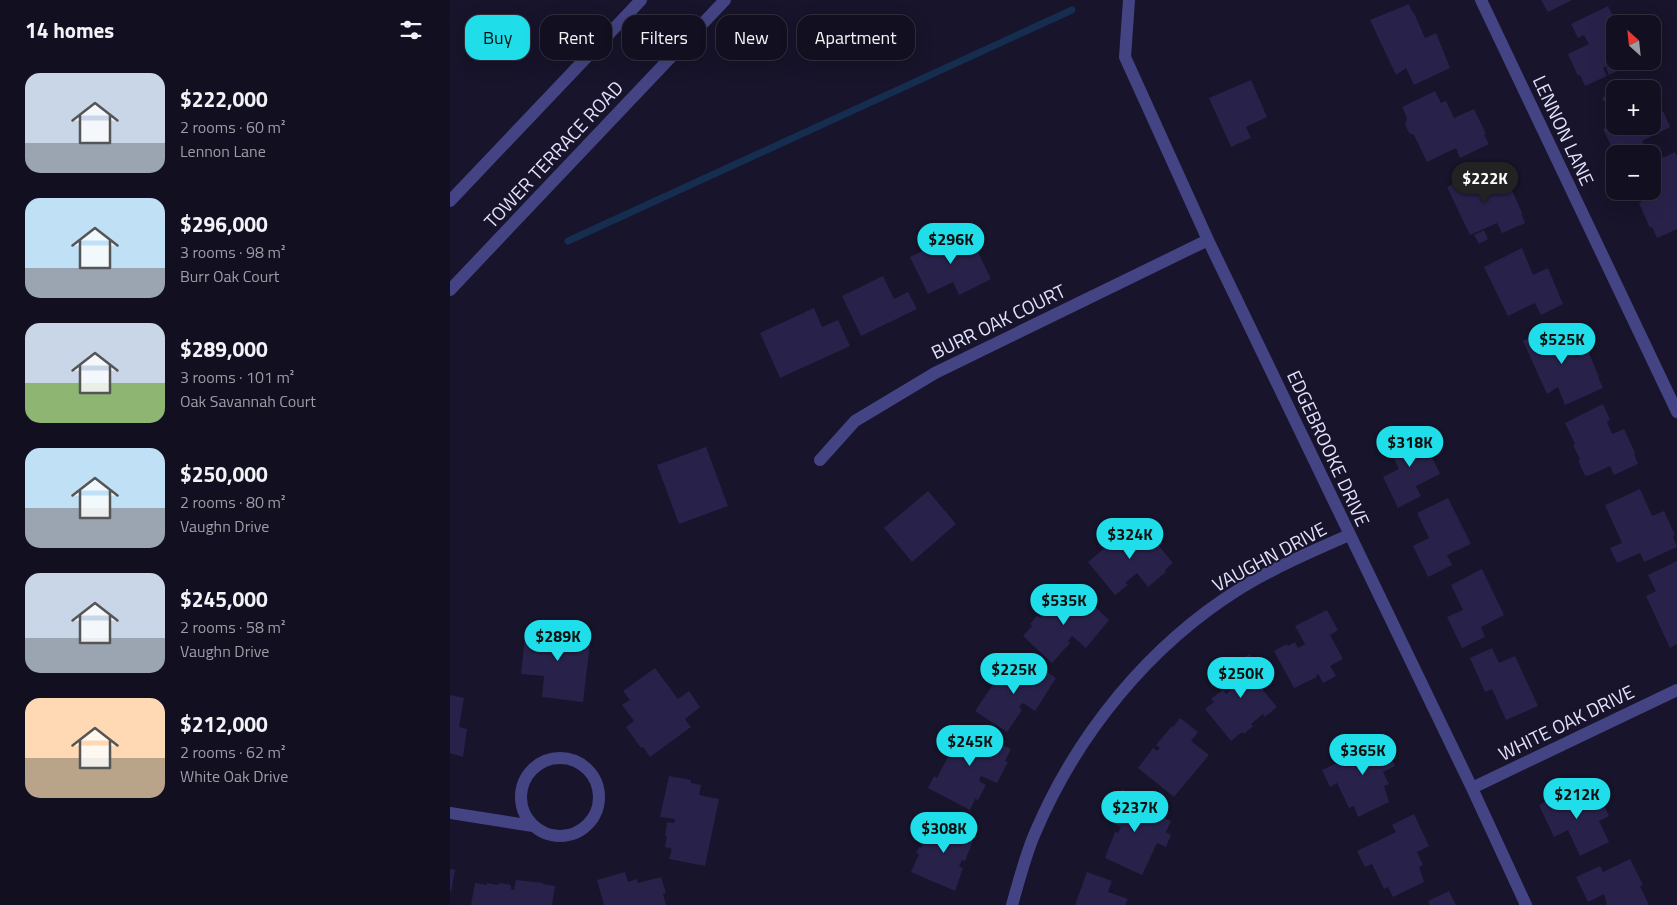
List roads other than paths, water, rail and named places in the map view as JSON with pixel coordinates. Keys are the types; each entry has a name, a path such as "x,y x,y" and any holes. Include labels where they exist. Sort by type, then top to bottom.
{"street":[{"path":"450,200 641,0"},
{"name":"TOWER TERRACE ROAD","path":"450,290 725,0"},
{"name":"EDGEBROOKE DRIVE","path":"1129,0 1125,57 1208,240 1472,788 1526,905"},
{"name":"LENNON LANE","path":"1481,0 1677,412"},
{"name":"BURR OAK COURT","path":"820,460 855,422 935,373 1208,240"},
{"name":"VAUGHN DRIVE","path":"1012,905 1034,834 1060,782 1090,733 1124,688 1165,646 1241,588 1297,558 1349,535"},
{"name":"WHITE OAK DRIVE","path":"1472,788 1677,690"},
{"path":"450,814 533,826 544,833 557,836 569,835 581,830 591,822 597,810 599,798 598,785 592,774 582,765 570,759 557,758 544,761 534,768 525,778 521,791 521,804 525,816 533,826"}],"waterway":[{"path":"568,241 1072,10"}]}
